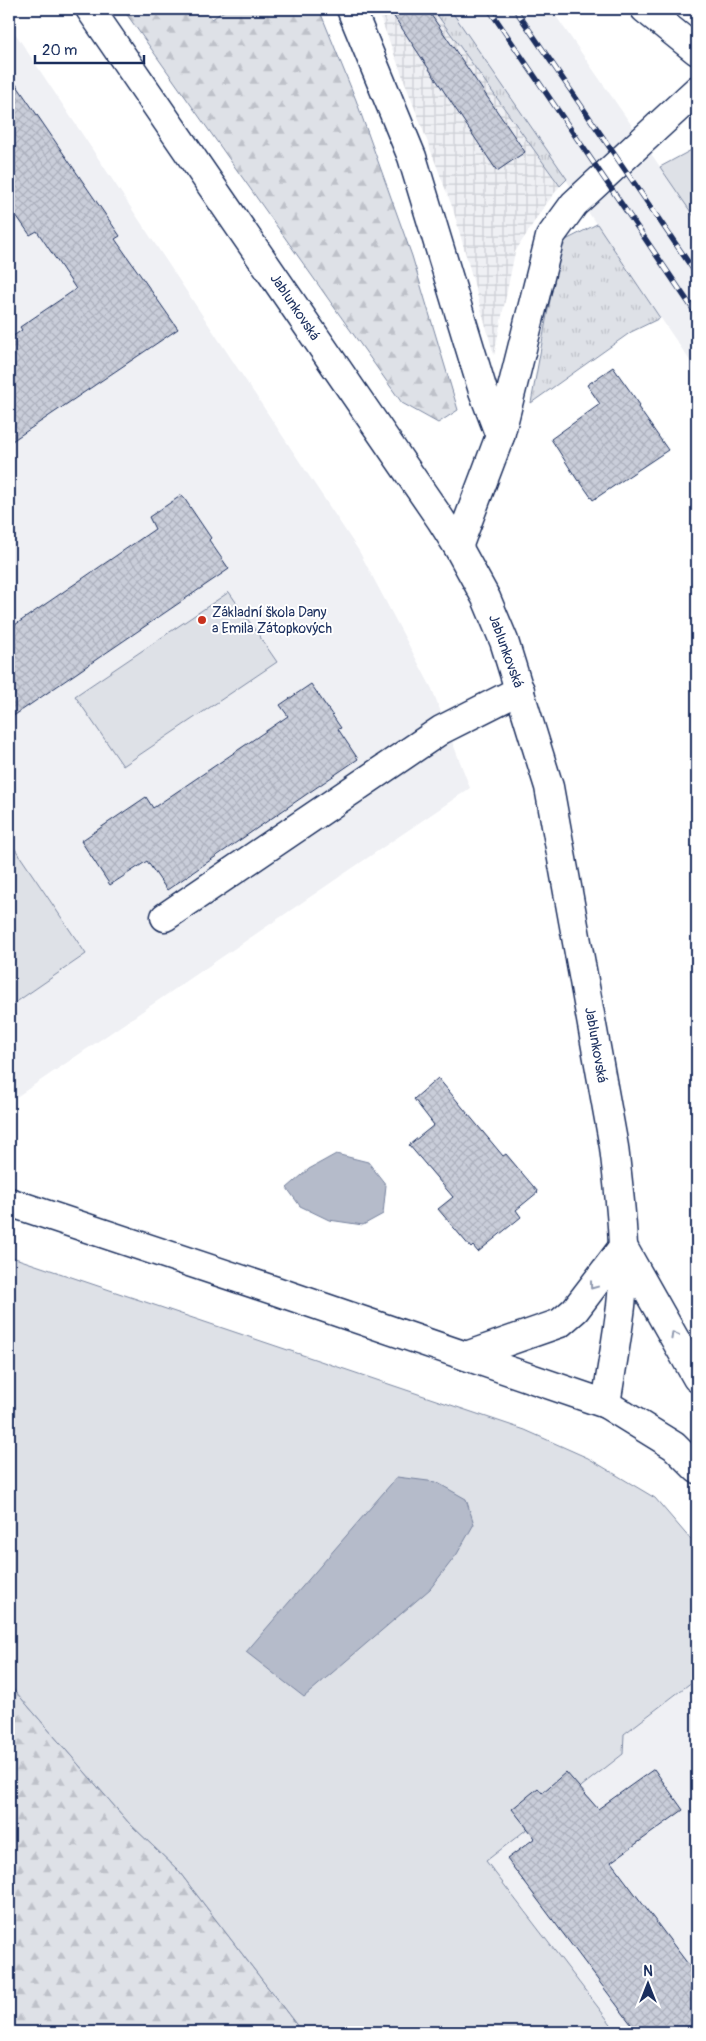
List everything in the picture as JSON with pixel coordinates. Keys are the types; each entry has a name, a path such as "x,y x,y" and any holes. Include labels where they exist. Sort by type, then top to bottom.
{"main road":[{"name":"Jablunkovská","path":"90,9 458,548 486,598 504,641 551,797 614,1147 623,1247 621,1305 606,1404"},
{"path":"351,9 412,157 483,391 500,436"},
{"path":"645,9 697,51"},
{"path":"458,548 500,436 550,236 574,204 697,90"},
{"path":"165,916 441,730 520,690"},
{"path":"9,1202 606,1404 674,1446 697,1469"},
{"path":"466,1356 560,1323 575,1310 623,1247 683,1350 697,1378"}],"shaded area":[{"path":"377,9 433,9 560,186 541,211 515,252 494,355 453,209"},
{"path":"449,9 551,9 637,133 697,221 697,371"},
{"name":"Základní škola Dany a Emila Zátopkových","path":"9,24 359,551 432,689 470,788 9,1102"},
{"path":"697,1678 697,2032 617,2032 485,1861 623,1754 624,1734"}],"green space":[{"path":"123,9 205,9 212,19 227,9 319,9 356,100 412,256 458,410 438,423 402,403"},
{"path":"433,9 450,9 567,179 560,186"},
{"path":"697,147 697,221 660,167"},
{"path":"597,224 660,318 631,332 531,403 562,242"},
{"path":"229,592 277,662 123,766 75,696"},
{"path":"9,840 86,954 9,1007"},
{"path":"9,1256 525,1430 588,1458 655,1498 697,1547 697,1678 624,1734 623,1754 486,1861 617,2032 302,2032 177,1869 129,1823 9,1684"},
{"path":"9,1684 129,1823 177,1869 302,2032 9,2032"}],"water":[{"path":"336,1154 368,1162 386,1185 383,1214 363,1225 329,1220 300,1206 287,1188 309,1169"},
{"path":"397,1477 436,1482 466,1499 474,1524 457,1554 430,1589 304,1697 246,1652"}],"building":[{"path":"389,9 427,9 525,152 497,171"},
{"path":"9,74 120,236 115,239 178,329 9,443 9,339 22,330 20,327 76,289 37,231 30,235 9,205"},
{"path":"613,367 640,405 638,407 668,450 593,500 578,481 551,439 600,404 587,385"},
{"path":"182,495 229,569 9,719 9,629 155,529 149,517"},
{"path":"311,684 341,728 338,729 358,759 167,890 147,861 110,885 81,841 146,797 153,808 288,716 280,705"},
{"path":"438,1078 503,1156 506,1154 538,1192 516,1210 521,1217 478,1252 473,1246 471,1248 438,1209 453,1197 409,1145 434,1125 414,1099"},
{"path":"654,1769 683,1810 611,1862 697,1976 697,2022 684,2032 637,2032 507,1859 535,1838 512,1809 538,1788 542,1793 566,1772 598,1809"}],"railway":[{"path":"489,9 697,315"},
{"path":"515,9 697,275"}],"place":[{"name":"Základní škola Dany a Emila Zátopkových","path":"202,620"}]}
